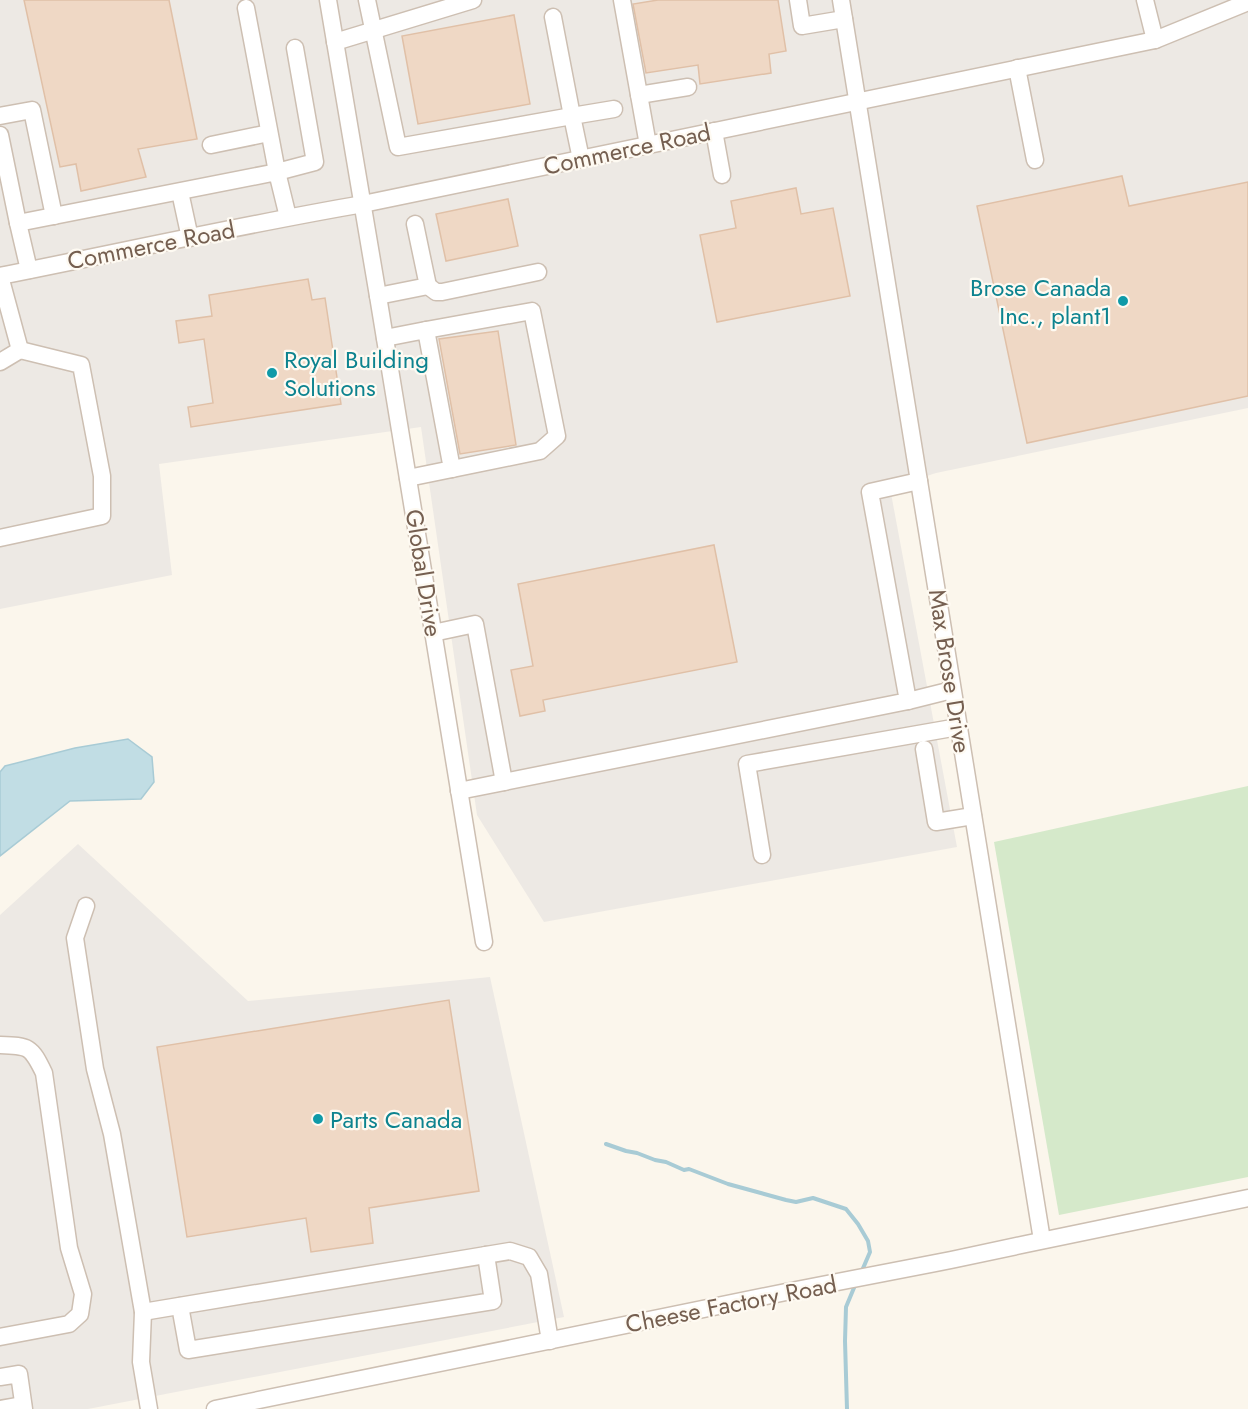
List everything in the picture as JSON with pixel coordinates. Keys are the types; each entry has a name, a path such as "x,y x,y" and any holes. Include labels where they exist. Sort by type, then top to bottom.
{"street":[{"name":"Global Drive","path":"328,0 484,942"},
{"path":"367,0 398,147 614,109"},
{"path":"335,42 473,0"},
{"path":"622,0 648,145"},
{"path":"798,0 802,26 844,20"},
{"name":"Max Brose Drive","path":"841,0 1042,1240"},
{"path":"1145,0 1155,40"},
{"name":"Commerce Road","path":"0,276 288,217 363,204 1155,40 1248,2"},
{"path":"246,8 269,133 288,217"},
{"path":"553,17 581,159"},
{"path":"18,223 180,192 315,162 295,48"},
{"path":"1017,68 1035,160"},
{"path":"639,95 687,87"},
{"path":"0,116 32,110 54,216"},
{"path":"714,131 722,175"},
{"path":"211,145 269,133"},
{"path":"0,135 29,270"},
{"path":"180,192 190,238"},
{"path":"414,224 428,286 436,292 538,272"},
{"path":"0,276 20,350"},
{"path":"378,296 428,286"},
{"path":"385,338 532,310 557,436 540,451 408,478"},
{"path":"426,330 452,469"},
{"path":"0,362 20,350 81,365 102,476 102,516 0,538"},
{"path":"908,701 870,492 919,481"},
{"path":"433,633 475,624 504,782"},
{"path":"459,791 908,701 952,690"},
{"path":"762,855 747,764 958,727"},
{"path":"924,749 936,822 973,816"},
{"path":"86,906 75,938 94,1069 112,1134 143,1312 141,1362 149,1409"},
{"path":"0,1045 25,1046 36,1055 44,1073 69,1248 83,1294 80,1314 69,1324 0,1336"},
{"name":"Cheese Factory Road","path":"215,1409 1248,1198"},
{"path":"143,1312 510,1251 529,1257 539,1274 550,1341"},
{"path":"180,1306 188,1350 493,1301 486,1255"},
{"path":"0,1377 19,1374 24,1407 0,1409"}],"shaded area":[{"path":"0,0 1248,0 1248,408 936,473 890,488 957,847 544,922 477,815 421,427 159,464 172,575 0,609"},
{"path":"78,844 248,1001 490,977 564,1317 88,1409 0,1409 0,915"}],"green space":[{"path":"1248,786 1248,1177 1059,1215 994,842"}],"water":[{"path":"128,739 152,757 154,782 141,799 70,801 0,856 0,772 5,766 75,748"}],"building":[{"path":"24,0 169,0 197,139 138,149 146,177 81,191 76,164 60,167"},
{"path":"658,0 778,0 786,51 769,54 771,73 700,84 698,65 646,73 633,4"},
{"path":"514,15 530,104 418,124 402,36"},
{"name":"Brose Canada Inc., plant1","path":"1122,176 1129,206 1248,182 1248,396 1027,443 977,206"},
{"path":"796,188 801,214 833,208 850,296 717,322 700,235 736,228 731,201"},
{"path":"508,199 518,246 446,261 436,214"},
{"name":"Royal Building Solutions","path":"308,279 312,300 325,298 341,404 191,427 188,407 213,403 204,339 179,343 176,321 212,316 209,295"},
{"path":"498,331 516,445 460,454 439,339"},
{"path":"714,545 737,662 543,700 545,711 520,716 511,670 533,666 518,584"},
{"name":"Parts Canada","path":"449,1000 479,1191 369,1208 373,1243 311,1252 306,1218 187,1237 157,1047"}],"waterway":[{"path":"606,1144 666,1162 684,1170 689,1169 728,1184 786,1200 796,1202 813,1198 846,1209 868,1241 870,1252 861,1273"},
{"path":"847,1409 846,1307 856,1283"}],"place":[{"name":"Brose Canada Inc., plant1","path":"1123,301"},
{"name":"Royal Building Solutions","path":"272,373"},
{"name":"Parts Canada","path":"318,1119"}]}
